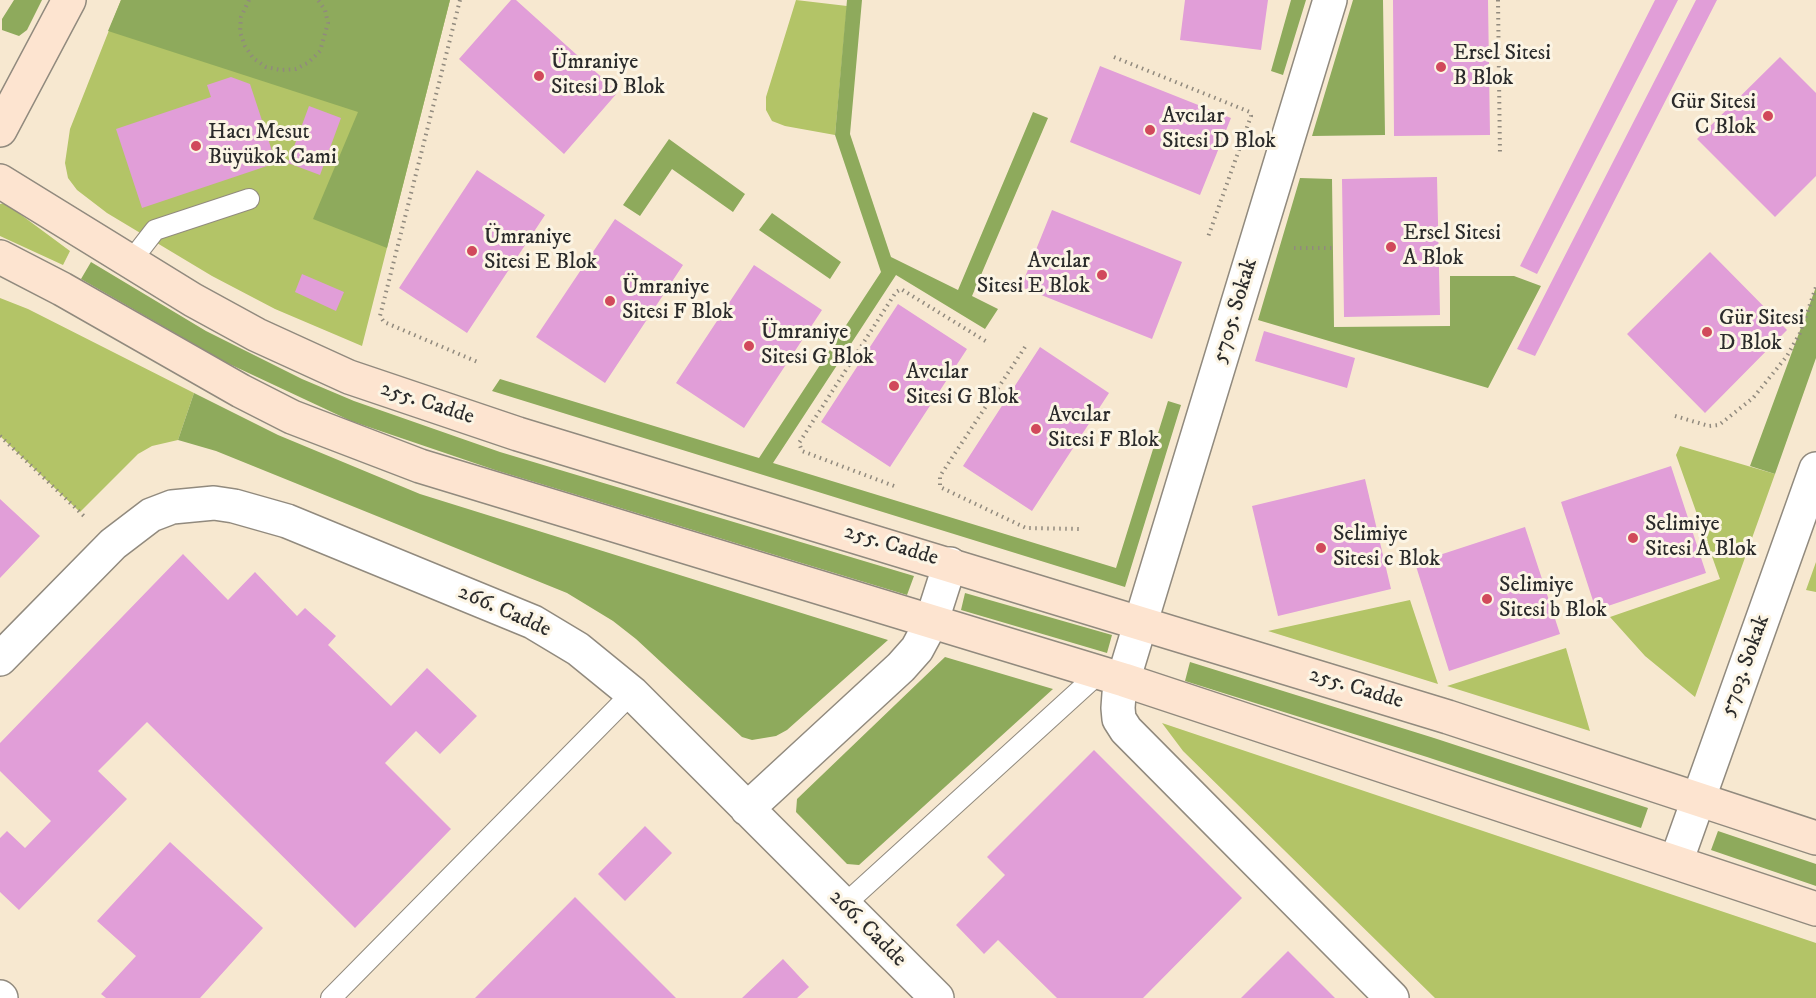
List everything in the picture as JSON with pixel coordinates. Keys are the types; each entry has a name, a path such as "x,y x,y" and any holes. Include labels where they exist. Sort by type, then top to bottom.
{"main road":[{"path":"0,130 69,0"},
{"name":"255. Cadde","path":"0,181 257,335 349,377 518,434 1459,720 1816,838"},
{"path":"0,257 62,289 241,392 292,417 356,443 486,487 1111,677 1816,909"}],"street":[{"name":"5705. Sokak","path":"1330,0 1142,622 1111,677 1119,720 1126,730 1392,998"},
{"name":"5703. Sokak","path":"1676,862 1816,469"},
{"name":"266. Cadde","path":"0,659 113,544 142,521 172,507 214,503 261,512 533,622 578,649 632,693 937,998"},
{"path":"747,810 902,667 917,649 931,623 950,564"}],"lane":[{"path":"131,261 155,230 249,199"},
{"path":"844,905 1111,677"},
{"path":"331,998 632,693"}],"path":[{"path":"249,0 241,16 240,32 244,46 253,58 266,67 281,70 296,69 309,62 320,51 328,23 325,10 318,0"},
{"path":"460,0 380,316 384,322 480,363"},
{"path":"1498,0 1500,156"},
{"path":"1114,57 1250,112 1251,116 1208,237"},
{"path":"1290,248 1332,248"},
{"path":"1675,416 1709,426 1719,425 1753,398 1787,356 1800,333 1816,287"},
{"path":"894,486 802,451 798,443 900,289 987,342"},
{"path":"1025,347 940,476 940,487 1026,528 1080,529"},
{"path":"0,436 113,544"}],"green space":[{"path":"14,0 42,0 27,30 19,36 2,30 2,19"},
{"path":"121,0 450,0 362,346 275,309 212,276 107,213 77,190 68,178 65,163 70,129"},
{"path":"121,0 450,0 387,248 313,219 358,112 108,31"},
{"path":"796,0 847,6 835,135 785,126 772,121 766,110 766,97"},
{"path":"847,0 862,0 850,134 891,257 958,290 1033,112 1048,118 972,296 998,309 985,329 896,275 773,463 1116,568 1168,401 1181,405 1125,587 492,391 500,379 759,458 881,272 835,135"},
{"path":"1291,0 1306,0 1283,75 1271,71"},
{"path":"1353,0 1383,0 1385,135 1312,136"},
{"path":"669,139 745,194 733,212 672,169 640,216 623,205"},
{"path":"1300,178 1332,179 1334,327 1450,326 1450,276 1514,276 1541,286 1488,388 1258,320"},
{"path":"5,203 70,251 63,265 0,236 0,204"},
{"path":"772,213 841,262 830,279 759,230"},
{"path":"91,262 206,331 302,379 354,401 500,452 914,576 907,595 495,470 351,421 225,362 81,279"},
{"path":"1816,287 1816,358 1775,474 1750,466"},
{"path":"0,298 28,309 194,393 178,440 152,446 138,454 80,512 0,436"},
{"path":"194,393 278,435 420,494 888,640 787,730 776,736 752,740 742,737 636,639 613,621 567,593 216,451 178,440"},
{"path":"1680,446 1775,474 1695,697 1645,656 1610,617 1720,579 1676,455"},
{"path":"1816,562 1816,592 1806,590"},
{"path":"965,593 1112,635 1107,653 961,610"},
{"path":"1410,600 1438,684 1268,631"},
{"path":"1566,648 1590,731 1447,686"},
{"path":"945,657 1053,689 859,865 847,864 796,812 797,799"},
{"path":"1190,662 1648,808 1641,828 1427,757 1185,681"},
{"path":"1162,723 1816,943 1816,998 1435,998 1183,751"},
{"path":"1718,831 1816,864 1816,886 1711,850"}],"building":[{"name":"Ümraniye Sitesi D Blok","path":"511,0 516,0 618,92 564,154 459,59"},
{"path":"1185,0 1268,0 1261,50 1180,40"},
{"name":"Ersel Sitesi B Blok","path":"1393,0 1488,0 1490,135 1394,136"},
{"path":"1655,0 1678,0 1537,274 1520,266"},
{"path":"1696,0 1717,0 1535,356 1517,349"},
{"name":"Gür Sitesi C Blok","path":"1780,57 1816,93 1816,176 1775,217 1697,139"},
{"name":"Avcılar Sitesi D Blok","path":"1100,66 1231,118 1200,195 1070,142"},
{"name":"Hacı Mesut Büyükok Cami","path":"231,77 250,84 276,163 142,208 116,129 211,97 207,85"},
{"path":"309,106 341,118 320,175 288,163"},
{"name":"Ümraniye Sitesi E Blok","path":"477,170 545,215 467,333 399,288"},
{"name":"Ersel Sitesi A Blok","path":"1437,177 1440,315 1344,317 1342,179"},
{"name":"Avcılar Sitesi E Blok","path":"1052,210 1182,262 1152,339 1021,287"},
{"name":"Ümraniye Sitesi F Blok","path":"615,219 683,265 605,383 536,337"},
{"name":"Gür Sitesi D Blok","path":"1710,252 1787,330 1705,413 1627,334"},
{"name":"Ümraniye Sitesi G Blok","path":"754,265 822,310 744,428 676,383"},
{"path":"302,274 344,292 336,311 295,292"},
{"name":"Avcılar Sitesi G Blok","path":"898,304 967,349 890,467 821,422"},
{"path":"1264,331 1355,358 1347,388 1255,361"},
{"name":"Avcılar Sitesi F Blok","path":"1040,347 1109,393 1032,511 963,466"},
{"name":"Selimiye Sitesi A Blok","path":"1671,466 1706,573 1596,610 1561,502"},
{"name":"Selimiye Sitesi c Blok","path":"1365,479 1391,589 1278,616 1252,506"},
{"path":"0,499 40,536 0,578"},
{"name":"Selimiye Sitesi b Blok","path":"1525,527 1560,634 1449,671 1415,563"},
{"path":"183,554 228,600 255,572 297,616 305,608 336,636 328,645 391,706 427,668 477,716 440,754 416,731 385,763 451,829 355,928 147,722 98,771 127,799 19,910 0,892 0,838 7,831 25,848 51,821 0,771 0,743"},
{"path":"1094,750 1242,898 1143,998 1057,998 998,940 984,954 956,925 1005,875 987,857"},
{"path":"645,826 672,853 625,901 598,874"},
{"path":"170,842 263,928 200,998 106,998 101,994 136,956 97,921"},
{"path":"575,897 676,998 475,998"},
{"path":"1288,951 1335,998 1241,998"},
{"path":"783,959 809,987 797,998 742,998"}],"place":[{"name":"Ersel Sitesi B Blok","path":"1441,67"},
{"name":"Ümraniye Sitesi D Blok","path":"539,76"},
{"name":"Gür Sitesi C Blok","path":"1768,116"},
{"name":"Avcılar Sitesi D Blok","path":"1150,130"},
{"name":"Hacı Mesut Büyükok Cami","path":"196,146"},
{"name":"Ersel Sitesi A Blok","path":"1391,247"},
{"name":"Ümraniye Sitesi E Blok","path":"472,251"},
{"name":"Avcılar Sitesi E Blok","path":"1102,275"},
{"name":"Ümraniye Sitesi F Blok","path":"610,301"},
{"name":"Gür Sitesi D Blok","path":"1707,332"},
{"name":"Ümraniye Sitesi G Blok","path":"749,346"},
{"name":"Avcılar Sitesi G Blok","path":"894,386"},
{"name":"Avcılar Sitesi F Blok","path":"1036,429"},
{"name":"Selimiye Sitesi A Blok","path":"1633,538"},
{"name":"Selimiye Sitesi c Blok","path":"1321,548"},
{"name":"Selimiye Sitesi b Blok","path":"1487,599"}]}
